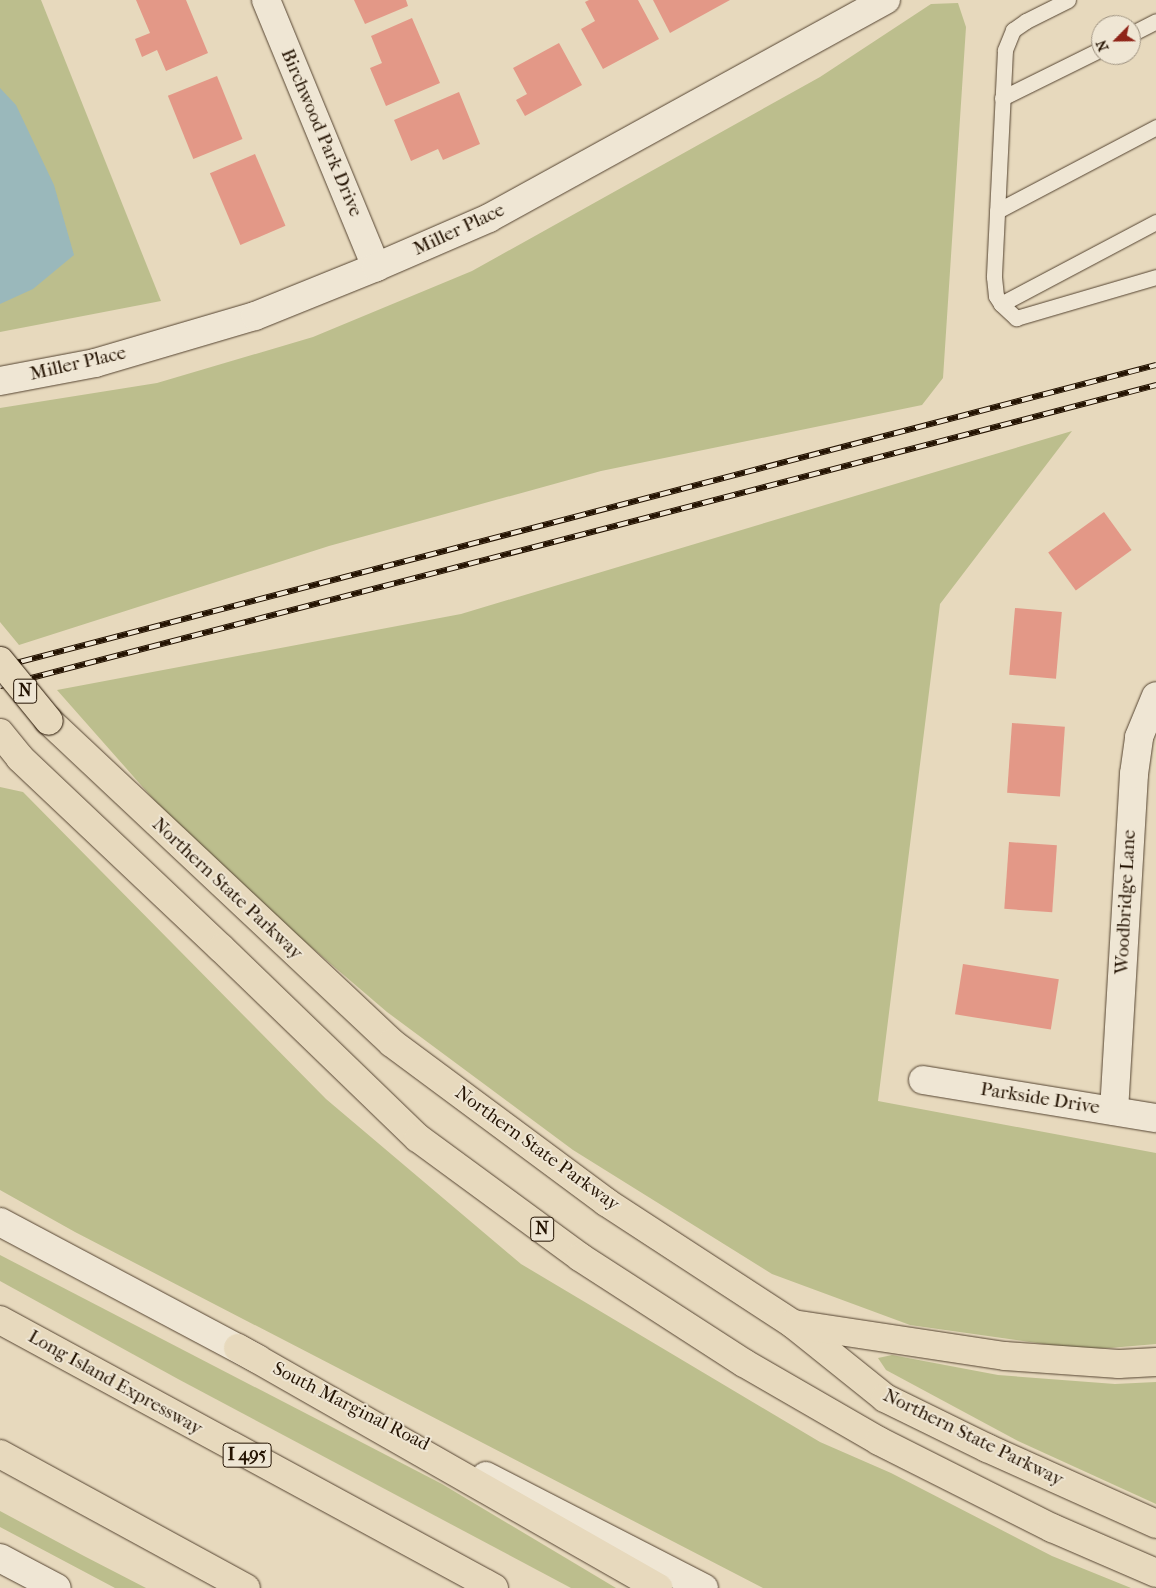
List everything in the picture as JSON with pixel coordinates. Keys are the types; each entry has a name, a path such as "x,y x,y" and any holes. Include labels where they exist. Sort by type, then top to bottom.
{"highway":[{"name":"Northern State Parkway","path":"0,661 49,721 392,1043 606,1202 793,1324 885,1398 987,1448 1156,1524"},
{"name":"N","path":"0,733 20,758 418,1138 580,1257 744,1363 879,1441 1052,1528 1156,1573"},
{"name":"Long Island Expressway","path":"0,1320 494,1588"},
{"path":"793,1324 1004,1356 1119,1364 1156,1362"},
{"path":"238,1348 658,1588"},
{"path":"0,1454 246,1588"}],"street":[{"name":"Birchwood Park Drive","path":"266,0 376,267"},
{"name":"Miller Place","path":"0,381 95,363 255,316 376,267 489,218 886,0"},
{"name":"Woodbridge Lane","path":"1114,1111 1134,774 1139,737 1156,696"},
{"name":"Parkside Drive","path":"923,1080 1156,1118"},
{"name":"South Marginal Road","path":"0,1222 238,1348 704,1588"},
{"path":"0,1558 57,1588"}],"lane":[{"path":"1068,0 1026,21 1013,30 1004,50 994,277 996,296 1000,304 1016,318 1156,277"},
{"path":"1141,29 1156,21"},
{"path":"1002,98 1091,54"},
{"path":"997,211 1156,127"},
{"path":"1000,304 1156,222"}],"green space":[{"path":"0,0 41,0 161,301 0,332"},
{"path":"958,3 966,27 943,378 922,405 601,471 329,546 19,645 0,622 0,408 157,383 313,337 472,271 820,77 931,4"},
{"path":"1072,431 940,604 878,1101 1156,1153 1156,1344 1086,1350 910,1325 772,1274 573,1150 387,1012 201,853 57,690 461,614"},
{"path":"0,787 23,792 326,1099 521,1264 820,1442 891,1473 1052,1556 1131,1588 763,1588 75,1232 0,1190"},
{"path":"0,1255 442,1484 616,1588 571,1588 178,1379 0,1281"},
{"path":"892,1355 998,1375 1115,1384 1156,1382 1156,1504 1018,1441 886,1370 878,1358"},
{"path":"0,1511 146,1588 115,1588 0,1527"}],"water":[{"path":"0,88 16,105 54,185 74,255 33,289 0,304"}],"building":[{"path":"136,0 186,0 208,53 166,71 157,50 142,57 135,39 150,33"},
{"path":"354,0 406,0 408,6 365,24"},
{"path":"589,0 638,0 659,39 603,69 581,29 595,21 585,2"},
{"path":"653,0 730,0 670,33"},
{"path":"412,18 440,83 386,106 370,68 382,63 371,36"},
{"path":"559,43 582,85 525,116 516,100 527,94 513,68"},
{"path":"217,76 242,139 193,159 168,96"},
{"path":"459,92 480,144 443,160 438,149 411,161 394,120"},
{"path":"255,154 285,226 240,245 210,173"},
{"path":"1104,512 1132,550 1076,591 1048,553"},
{"path":"1015,608 1062,612 1056,679 1009,675"},
{"path":"1012,723 1065,727 1060,797 1007,793"},
{"path":"1009,842 1057,845 1052,912 1004,909"},
{"path":"963,964 1059,979 1051,1030 955,1014"}],"railway":[{"path":"0,667 1156,365"},
{"path":"0,686 1156,385"}]}
